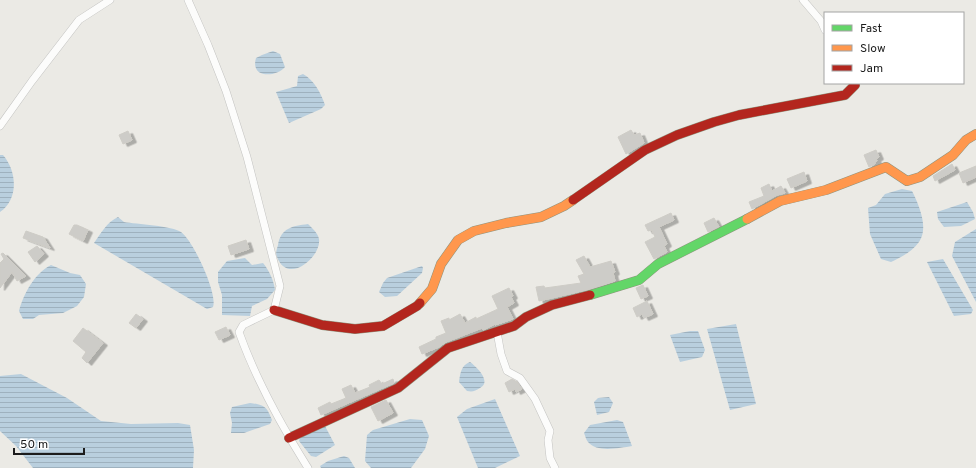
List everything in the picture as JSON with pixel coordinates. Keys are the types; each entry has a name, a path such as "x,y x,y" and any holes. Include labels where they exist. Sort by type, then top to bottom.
{"street":[{"path":"0,126 32,80 79,20 110,0"},
{"path":"188,0 226,91 247,157 280,286 274,310"},
{"path":"803,0 821,21 824,28"},
{"path":"308,468 289,438 248,359 239,332 244,326 274,310 322,325 355,329 383,326 417,306 432,289 441,264 458,240 474,231 541,217 564,206 645,150 677,135 739,115 845,95 854,84"},
{"path":"289,438 398,388 448,348 514,326 526,317 552,305 592,295 639,280 658,264 734,227 780,201 826,190 886,167 907,181 920,177 953,156 966,140 976,134"},
{"path":"497,332 501,354 507,371 520,378 535,399 550,431 548,440 550,458 555,468"}],"water":[{"path":"273,51 280,54 285,67 281,71 275,73 260,73 255,65 256,58"},
{"path":"303,74 317,87 325,105 321,109 289,123 276,92 297,86 298,76"},
{"path":"0,155 3,155 8,162 14,185 10,200 0,212"},
{"path":"902,189 912,191 922,216 923,230 919,242 913,249 891,262 881,259 870,234 868,208 876,205 885,194"},
{"path":"967,202 975,219 961,226 944,227 938,219 937,212"},
{"path":"118,217 124,222 163,227 181,232 192,245 198,256 212,291 214,300 213,307 207,309 94,243 107,225"},
{"path":"308,224 315,231 319,239 319,246 310,260 296,269 289,269 282,265 276,256 279,239 288,229"},
{"path":"976,229 976,302 952,256 955,242"},
{"path":"245,258 252,265 263,263 271,276 275,290 267,299 252,306 250,316 222,315 222,295 218,282 218,272 227,261"},
{"path":"943,259 973,310 971,314 954,316 927,262"},
{"path":"51,265 70,273 80,275 86,284 84,297 77,306 63,313 39,315 33,319 23,319 19,311 30,285 40,273"},
{"path":"422,266 422,273 397,296 385,297 379,292 387,278"},
{"path":"736,324 756,404 730,410 707,329"},
{"path":"698,331 705,350 702,357 680,362 670,335"},
{"path":"470,362 476,367 484,378 483,385 475,391 467,391 459,382 463,368"},
{"path":"21,374 67,398 101,421 131,424 178,423 190,425 194,450 193,468 33,468 16,446 0,431 0,376"},
{"path":"609,397 613,403 609,412 597,415 594,402 598,398"},
{"path":"495,399 520,456 495,468 478,468 457,417 467,409"},
{"path":"250,403 265,407 267,409 272,420 270,424 244,433 231,433 232,423 230,413 232,407"},
{"path":"410,419 422,420 429,436 425,449 411,468 371,468 365,461 367,435 373,430"},
{"path":"617,420 623,422 632,446 615,449 602,449 597,448 587,441 584,433 590,425"},
{"path":"319,425 325,426 335,445 316,457 311,456 299,441 301,435"},
{"path":"344,456 349,458 355,468 321,468 320,466 328,461"}],"building":[{"path":"631,130 634,135 640,133 644,143 626,154 618,137"},
{"path":"128,131 132,140 123,144 119,135"},
{"path":"876,150 879,157 876,159 877,161 875,164 869,167 864,155"},
{"path":"952,164 955,170 935,181 933,176"},
{"path":"976,166 976,177 963,183 959,173"},
{"path":"804,172 807,181 791,188 787,179"},
{"path":"769,184 772,191 781,186 785,193 777,195 752,209 749,202 764,196 761,188"},
{"path":"671,213 674,220 659,227 667,244 664,246 667,252 654,259 645,242 655,237 652,230 648,231 645,225"},
{"path":"714,218 719,227 708,232 704,223"},
{"path":"74,225 88,230 83,241 69,234"},
{"path":"26,231 43,237 50,248 23,238"},
{"path":"246,240 249,249 231,255 228,246"},
{"path":"37,246 44,254 35,262 28,252"},
{"path":"3,253 26,276 17,281 12,272 0,288 0,263 4,259 1,254"},
{"path":"584,256 590,267 611,261 615,272 613,273 615,281 590,289 539,301 536,287 544,286 545,288 581,283 578,276 584,274 576,260"},
{"path":"643,285 648,296 641,299 636,288"},
{"path":"509,288 513,296 511,297 514,303 507,307 513,319 495,324 483,330 482,328 446,342 439,347 422,354 419,347 446,333 441,321 449,318 449,320 460,314 465,323 476,317 476,319 498,309 492,296"},
{"path":"647,301 653,314 644,318 642,314 637,317 633,308"},
{"path":"136,314 143,319 136,328 129,323"},
{"path":"226,327 230,335 219,340 215,332"},
{"path":"83,328 103,343 87,363 82,358 86,352 73,341"},
{"path":"393,379 394,383 321,415 318,408 330,402 331,404 346,398 342,389 351,385 355,393 370,387 369,385 379,380 382,384"},
{"path":"512,379 517,382 522,389 516,392 515,389 509,392 505,383"},
{"path":"386,400 393,413 378,421 371,407"}],"traffic: fast":[{"path":"590,295 639,280 658,264 747,219"}],"traffic: slow":[{"path":"747,219 780,201 826,190 886,167 907,181 920,177 953,155 966,140 976,134"},
{"path":"420,303 432,289 441,264 458,240 474,231 506,223 541,217 573,200"}],"traffic: jam":[{"path":"573,200 645,150 677,135 739,115 845,95 854,84"},
{"path":"289,438 398,388 448,348 514,326 526,317 552,305 590,295"},
{"path":"274,310 322,325 355,329 383,326 420,303"}]}
